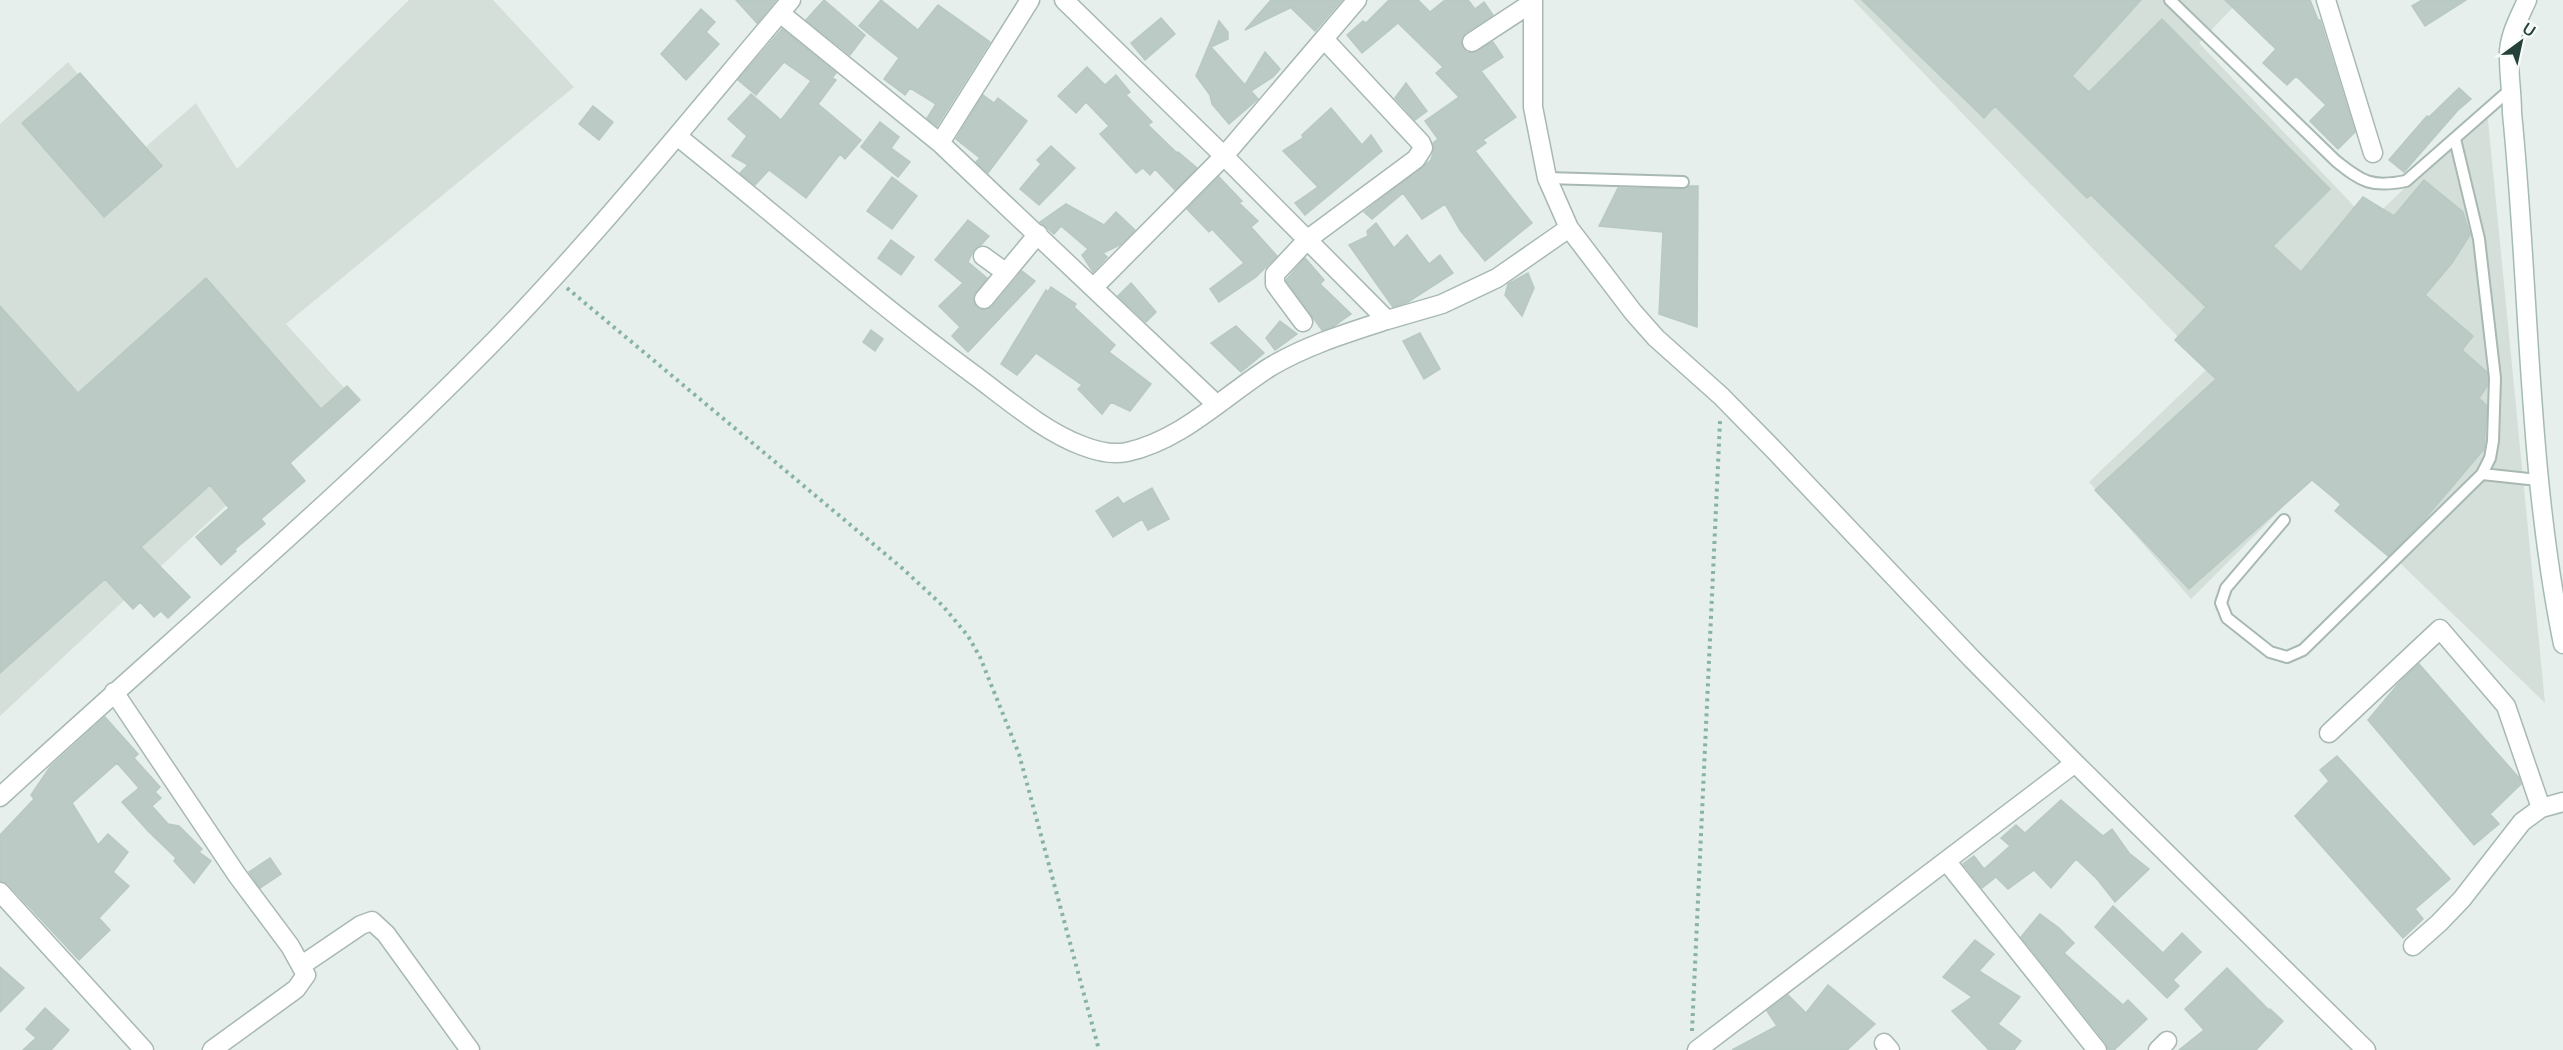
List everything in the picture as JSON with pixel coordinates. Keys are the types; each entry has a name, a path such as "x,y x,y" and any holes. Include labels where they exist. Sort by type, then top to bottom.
{"street":[{"path":"940,143 1030,0"},
{"path":"1064,0 1388,320"},
{"path":"1094,287 1224,156 1357,0"},
{"path":"2326,0 2373,153"},
{"path":"2527,0 2515,28 2508,56 2512,88 2527,354 2538,480 2551,586 2563,645"},
{"path":"1472,42 1533,1"},
{"path":"1533,1 1533,107 1547,178 1569,228 1632,312 1656,338 1721,396 1971,658 2075,763 2366,1050"},
{"path":"0,797 421,413 555,278 785,7 940,143 1217,405"},
{"path":"1303,322 1274,280 1275,274 1308,239 1416,159 1423,148 1324,39"},
{"path":"677,136 939,349 1055,432 1083,446 1105,452 1125,453 1149,446 1217,405 1287,358 1334,338 1442,304 1497,278 1569,228"},
{"path":"984,299 1038,234"},
{"path":"983,255 1005,272"},
{"path":"2329,733 2440,629 2505,706 2541,808"},
{"path":"114,692 237,875 302,965 306,975 296,989 212,1050"},
{"path":"1700,1046 1947,862 2075,763"},
{"path":"2413,946 2439,923 2478,880 2522,822 2541,808 2563,802"},
{"path":"1947,862 2097,1050"},
{"path":"0,892 144,1050"},
{"path":"302,965 361,925 372,921 386,934 470,1050"}],"lane":[{"path":"2170,0 2336,161 2359,179 2388,184 2406,181 2512,88"},
{"path":"2284,520 2226,588 2221,603 2228,618 2270,652 2287,657 2303,650 2482,474 2490,458 2496,378 2479,239 2455,139"},
{"path":"1547,178 1683,182"},
{"path":"2482,474 2538,480"}],"path":[{"path":"555,278 902,568 943,606 969,636 980,657 1019,754 1099,1050"},
{"path":"1700,1046 1721,396"}],"shaded area":[{"path":"409,0 493,0 574,87 286,324 348,392 0,716 0,124 68,62 141,151 196,103 237,169"},
{"path":"1853,0 2240,0 2199,43 2369,222 2487,110 2545,703 2312,478 2191,599 2089,482 2208,368"}],"building":[{"path":"736,0 776,0 757,23"},
{"path":"824,0 865,35 850,55 806,20"},
{"path":"881,0 918,30 938,5 990,42 937,126 927,118 936,104 910,88 905,95 884,79 899,58 859,26"},
{"path":"1271,0 1342,0 1315,31 1292,9 1294,6 1245,30"},
{"path":"1389,0 1418,0 1430,12 1445,0 1468,0 1475,9 1484,2 1493,15 1465,33 1461,43 1466,52 1472,53 1493,42 1503,57 1481,71 1516,117 1483,140 1486,143 1475,151 1532,223 1485,261 1460,230 1445,204 1422,219 1403,193 1372,219 1364,212 1431,160 1434,150 1433,143 1438,139 1425,121 1459,97 1436,73 1443,67 1398,23 1362,53 1347,35 1363,21 1366,23"},
{"path":"1862,0 2141,0 2072,76 2089,92 2162,19 2330,189 2273,246 2301,272 2363,197 2394,216 2424,180 2463,212 2470,235 2452,263 2425,295 2473,336 2462,350 2487,372 2487,386 2479,398 2487,406 2484,449 2424,520 2388,556 2335,511 2341,504 2312,480 2189,589 2095,490 2216,379 2175,340 2206,307 2091,195 2087,198 1995,106 1984,118"},
{"path":"2225,0 2310,0 2320,20 2355,132 2338,149 2310,121 2326,105 2296,76 2287,85 2263,63 2276,49"},
{"path":"2422,0 2466,0 2425,26 2412,6"},
{"path":"701,9 715,22 706,32 719,44 686,80 661,54"},
{"path":"1161,18 1175,34 1145,60 1131,43"},
{"path":"1219,21 1228,32 1228,39 1211,47 1245,85 1265,52 1280,69 1273,77 1251,91 1258,99 1229,124 1212,104 1210,95 1196,76"},
{"path":"782,29 836,73 832,78 836,80 818,104 861,140 845,159 840,154 806,198 769,170 755,185 740,173 748,165 732,156 747,136 728,119 751,94 781,120 811,81 784,62 756,95 738,80"},
{"path":"1087,67 1105,85 1116,75 1130,92 1126,95 1152,122 1148,125 1177,153 1197,168 1175,190 1155,169 1150,175 1143,168 1136,173 1100,134 1109,126 1086,102 1076,113 1058,96"},
{"path":"80,73 162,166 104,217 22,123"},
{"path":"1406,83 1427,111 1415,120 1395,98"},
{"path":"2459,88 2471,99 2458,110 2404,172 2389,160 2427,116 2429,117"},
{"path":"983,95 994,103 998,98 1027,121 988,173 976,162 980,158 956,139"},
{"path":"593,106 613,122 599,140 579,124"},
{"path":"1331,108 1362,145 1371,135 1382,151 1305,215 1295,203 1318,187 1283,151 1303,138 1302,135"},
{"path":"880,122 899,137 891,148 910,162 898,177 861,147"},
{"path":"1051,146 1075,168 1039,205 1020,189 1041,164 1037,160"},
{"path":"892,177 917,196 892,229 867,211"},
{"path":"1219,177 1242,201 1239,203 1258,221 1251,227 1277,256 1256,277 1219,302 1210,289 1244,263 1212,229 1209,232 1187,209"},
{"path":"1698,186 1697,327 1659,314 1663,232 1599,226 1618,188 1683,189"},
{"path":"1066,204 1104,225 1116,212 1135,230 1120,245 1103,253 1107,257 1093,272 1082,255 1088,249 1061,226 1054,234 1040,222"},
{"path":"968,220 989,236 974,249 968,262 987,278 973,297 976,307 983,310 992,307 1022,271 1035,281 968,352 952,336 960,327 939,306 963,283 935,260"},
{"path":"1376,223 1394,248 1407,235 1429,264 1440,255 1453,273 1408,302 1393,307 1349,245 1368,236 1367,231"},
{"path":"891,240 914,257 901,275 878,258"},
{"path":"1305,258 1324,280 1320,284 1351,314 1334,326 1322,330 1286,280"},
{"path":"1528,273 1534,288 1522,316 1505,295 1508,284"},
{"path":"206,278 321,409 347,386 360,400 290,463 305,481 261,519 265,524 235,549 236,551 221,565 196,537 229,508 210,485 141,547 190,597 168,618 161,611 154,617 140,602 133,609 105,579 0,673 0,306 78,393"},
{"path":"1131,283 1156,312 1146,322 1118,296"},
{"path":"1051,287 1076,304 1074,307 1115,345 1109,352 1151,384 1130,411 1111,402 1102,414 1078,389 1082,385 1036,353 1017,375 1001,364 1046,290 1048,292"},
{"path":"1280,321 1297,334 1275,350 1266,338"},
{"path":"1236,326 1264,353 1241,372 1211,343"},
{"path":"871,330 883,339 875,351 863,342"},
{"path":"1420,333 1440,369 1424,379 1403,341"},
{"path":"1152,488 1169,519 1148,530 1142,519 1113,537 1096,511 1118,497 1123,504"},
{"path":"2419,664 2519,778 2521,784 2490,814 2499,824 2474,845 2368,720 2399,683"},
{"path":"105,717 138,754 134,758 160,787 155,792 161,798 152,806 168,824 179,826 202,849 199,852 211,861 194,883 174,861 176,858 122,802 139,788 117,763 72,803 98,845 108,834 128,852 113,872 129,886 99,918 110,930 79,960 8,884 0,881 0,835 34,799 31,795 50,767"},
{"path":"2337,756 2450,879 2415,909 2423,919 2403,938 2295,816 2329,781 2320,770"},
{"path":"2061,800 2103,836 2112,829 2129,853 2149,869 2115,902 2097,879 2076,859 2051,888 2034,870 2008,889 1996,877 1982,888 1963,864 1974,856 1984,869 2010,846 2001,838 2016,825 2025,833"},
{"path":"270,858 281,874 260,888 249,872"},
{"path":"2113,906 2163,953 2182,933 2201,952 2173,980 2179,986 2167,998 2095,927"},
{"path":"2040,914 2074,943 2064,953 2123,1005 2128,1000 2147,1019 2114,1050 2108,1049 2106,1043 2021,937"},
{"path":"1975,940 1994,954 1979,971 2020,997 1998,1024 2021,1041 2014,1050 1989,1050 1952,1011 1972,997 1943,977"},
{"path":"0,967 24,988 0,1012"},
{"path":"2227,968 2283,1021 2256,1050 2179,1050 2204,1030 2185,1009"},
{"path":"1828,985 1875,1024 1847,1050 1732,1050 1777,1026 1767,1011 1788,995 1806,1013"},
{"path":"45,1008 69,1030 51,1050 23,1050 36,1038 26,1029"}]}
